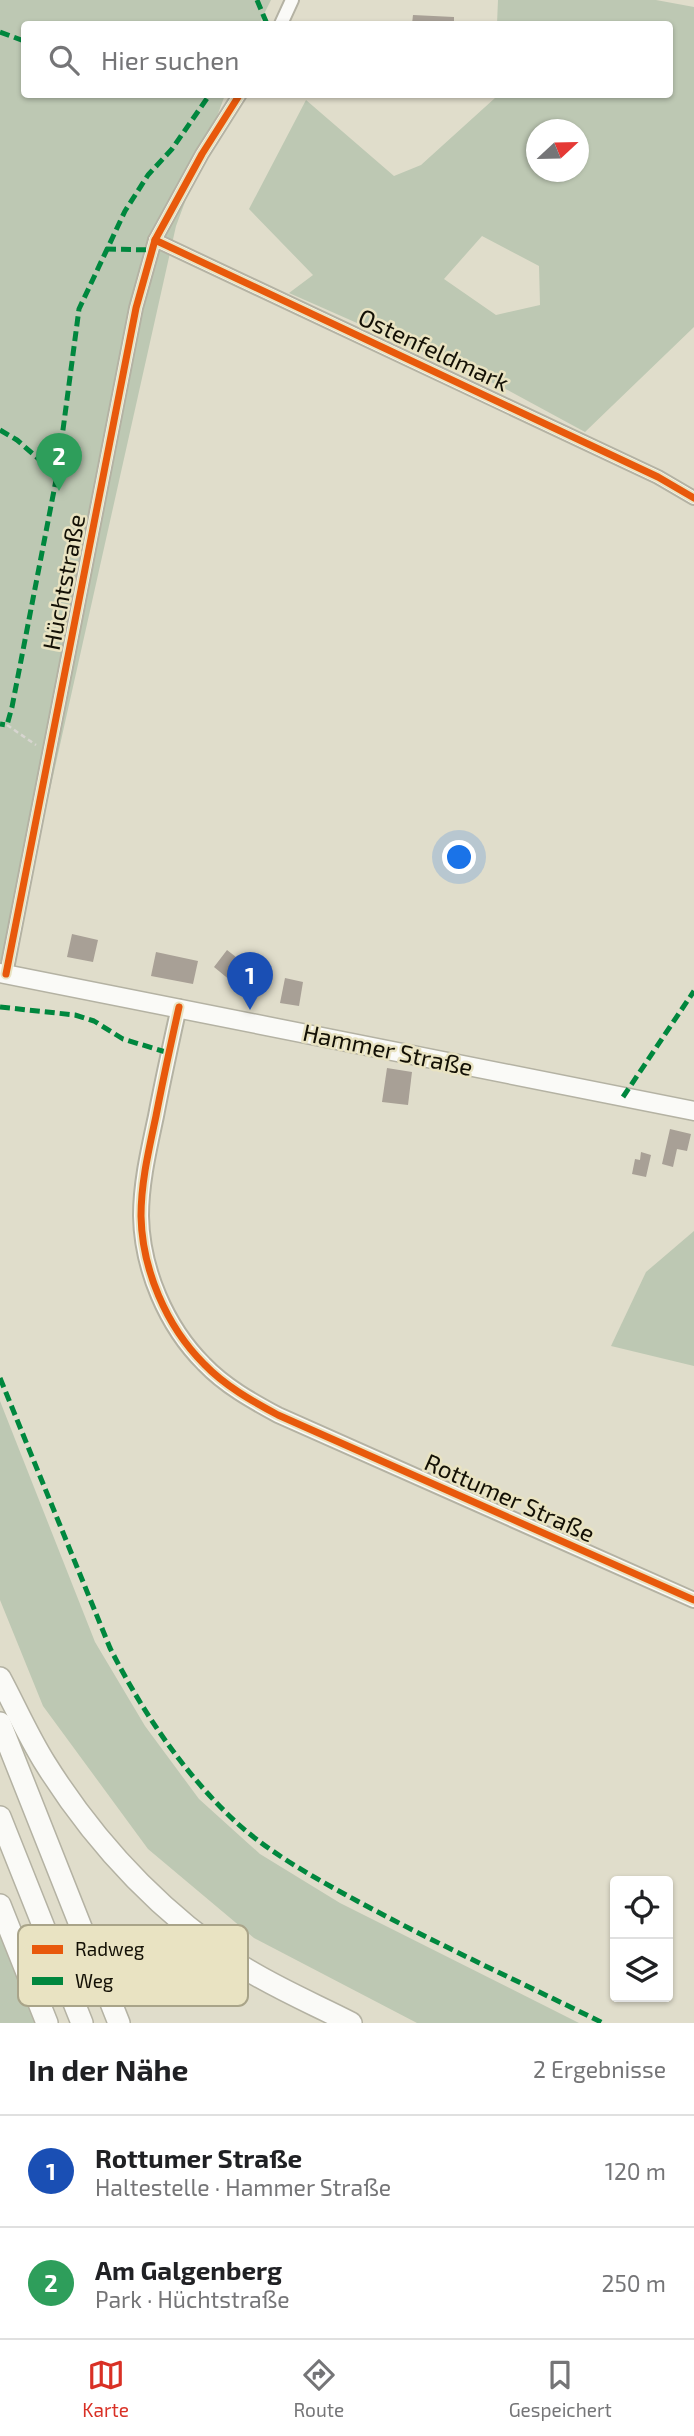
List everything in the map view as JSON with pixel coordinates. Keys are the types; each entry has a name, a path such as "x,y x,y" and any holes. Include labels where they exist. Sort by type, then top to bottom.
{"highway":[{"path":"0,1678 44,1761 76,1810 114,1858 185,1925"},
{"path":"0,1723 80,1925"},
{"path":"0,1817 43,1925"},
{"path":"0,1905 18,1950"},
{"path":"248,1970 351,2023"},
{"path":"40,2006 47,2023"},
{"path":"75,2006 82,2023"},
{"path":"112,2006 119,2023"}],"main road":[{"name":"Hammer Straße","path":"3,974 694,1111"}],"street":[{"path":"282,21 292,0"},
{"name":"Hüchtstraße","path":"3,974 136,308 155,240 202,154 237,98"},
{"name":"Ostenfeldmark","path":"155,240 658,477 694,498"},
{"name":"Rottumer Straße","path":"179,1007 146,1163 141,1214 143,1245 152,1279 166,1312 183,1340 204,1365 226,1384 278,1415 694,1600"}],"path":[{"path":"7,725 49,754"}],"green space":[{"path":"0,0 271,0 260,21 21,21 21,98 224,98 176,226 11,964 0,961"},
{"path":"498,0 656,0 694,7 694,327 585,432 502,387 289,293 313,275 249,209 306,100 394,176 421,165 495,98 673,98 673,21 497,21","holes":["482,236 539,266 540,305 496,315 444,279"]},
{"path":"694,1231 694,1366 611,1346 646,1272"},
{"path":"0,1401 95,1642 145,1726 199,1799 260,1854 340,1903 579,2023 417,2023 254,1938 248,1933 248,1925 239,1925 148,1849 43,1706 0,1600"},
{"path":"0,1927 18,1972 18,2006 31,2006 38,2023 0,2023"}],"building":[{"path":"413,15 454,17 454,21 412,21"},
{"path":"72,934 98,940 93,962 67,957"},
{"path":"227,950 250,968 245,975 250,979 242,990 214,967"},
{"path":"156,952 198,961 193,984 151,976"},
{"path":"285,978 303,982 299,1006 280,1003"},
{"path":"387,1068 412,1072 408,1105 382,1102"},
{"path":"670,1129 691,1134 687,1151 677,1149 673,1167 662,1164"},
{"path":"641,1152 651,1155 646,1177 632,1174 635,1159 640,1160"}],"marked path":[{"path":"257,0 266,21"},
{"path":"0,32 21,40"},
{"path":"57,475 79,309 125,211 148,175 172,149 207,98"},
{"path":"106,249 152,250"},
{"path":"0,430 17,440 57,475 12,707 7,725 0,724"},
{"path":"623,1097 694,991"},
{"path":"0,1007 75,1015 94,1021 123,1039 169,1053"},
{"path":"0,1378 110,1648 136,1696 166,1742 218,1805 266,1846 327,1885 603,2023"}],"cycle path":[{"path":"6,974 136,308 155,240 202,154 237,98"},
{"path":"155,240 658,477 694,498"},
{"path":"179,1007 146,1166 141,1216 142,1236 151,1276 168,1314 190,1349 230,1386 278,1415 694,1600"}],"place":[{"name":"Am Galgenberg","path":"59,491"},
{"name":"Rottumer Straße","path":"250,1010"}]}
